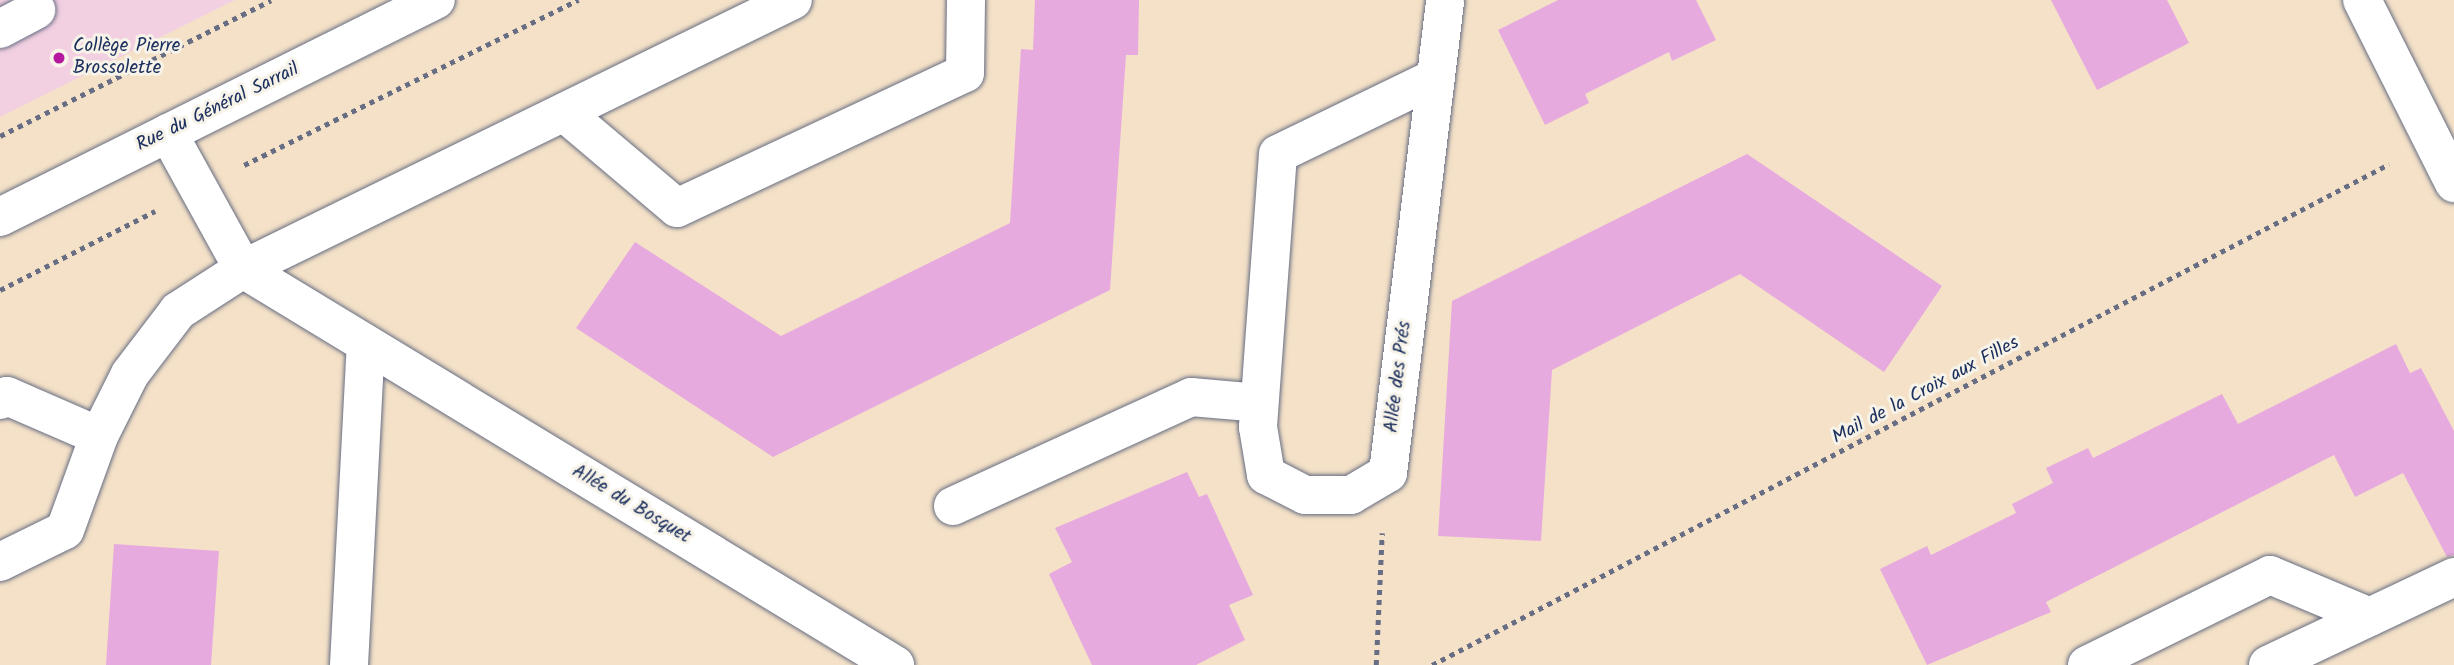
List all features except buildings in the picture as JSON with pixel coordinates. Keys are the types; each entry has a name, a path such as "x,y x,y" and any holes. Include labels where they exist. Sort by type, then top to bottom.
{"street":[{"name":"Rue du Général Sarrail","path":"0,217 436,0"},
{"path":"0,562 65,530 99,436 130,374 178,311 243,269 567,115 793,0"},
{"path":"567,115 677,208 965,73 967,0"},
{"name":"Allée des Prés","path":"1388,473 1445,0"},
{"path":"2362,0 2454,183"},
{"path":"0,29 36,10"},
{"path":"1388,473 1351,495 1306,495 1266,475 1259,403 1278,154 1435,78"},
{"name":"Allée du Bosquet","path":"168,133 243,269 895,665"},
{"path":"349,665 366,344"},
{"path":"0,400 7,396 99,436"},
{"path":"953,506 1191,397 1259,403"},
{"path":"2087,665 2270,575 2370,617"},
{"path":"2268,665 2454,577"}],"path":[{"path":"0,136 271,0"},
{"path":"0,290 578,0"},
{"name":"Mail de la Croix aux Filles","path":"1432,665 2433,142"},
{"path":"1376,665 1388,473"}],"shaded area":[{"name":"Collège Pierre Brossolette","path":"0,0 235,0 0,117"}],"place":[{"name":"Collège Pierre Brossolette","path":"59,58"}]}
